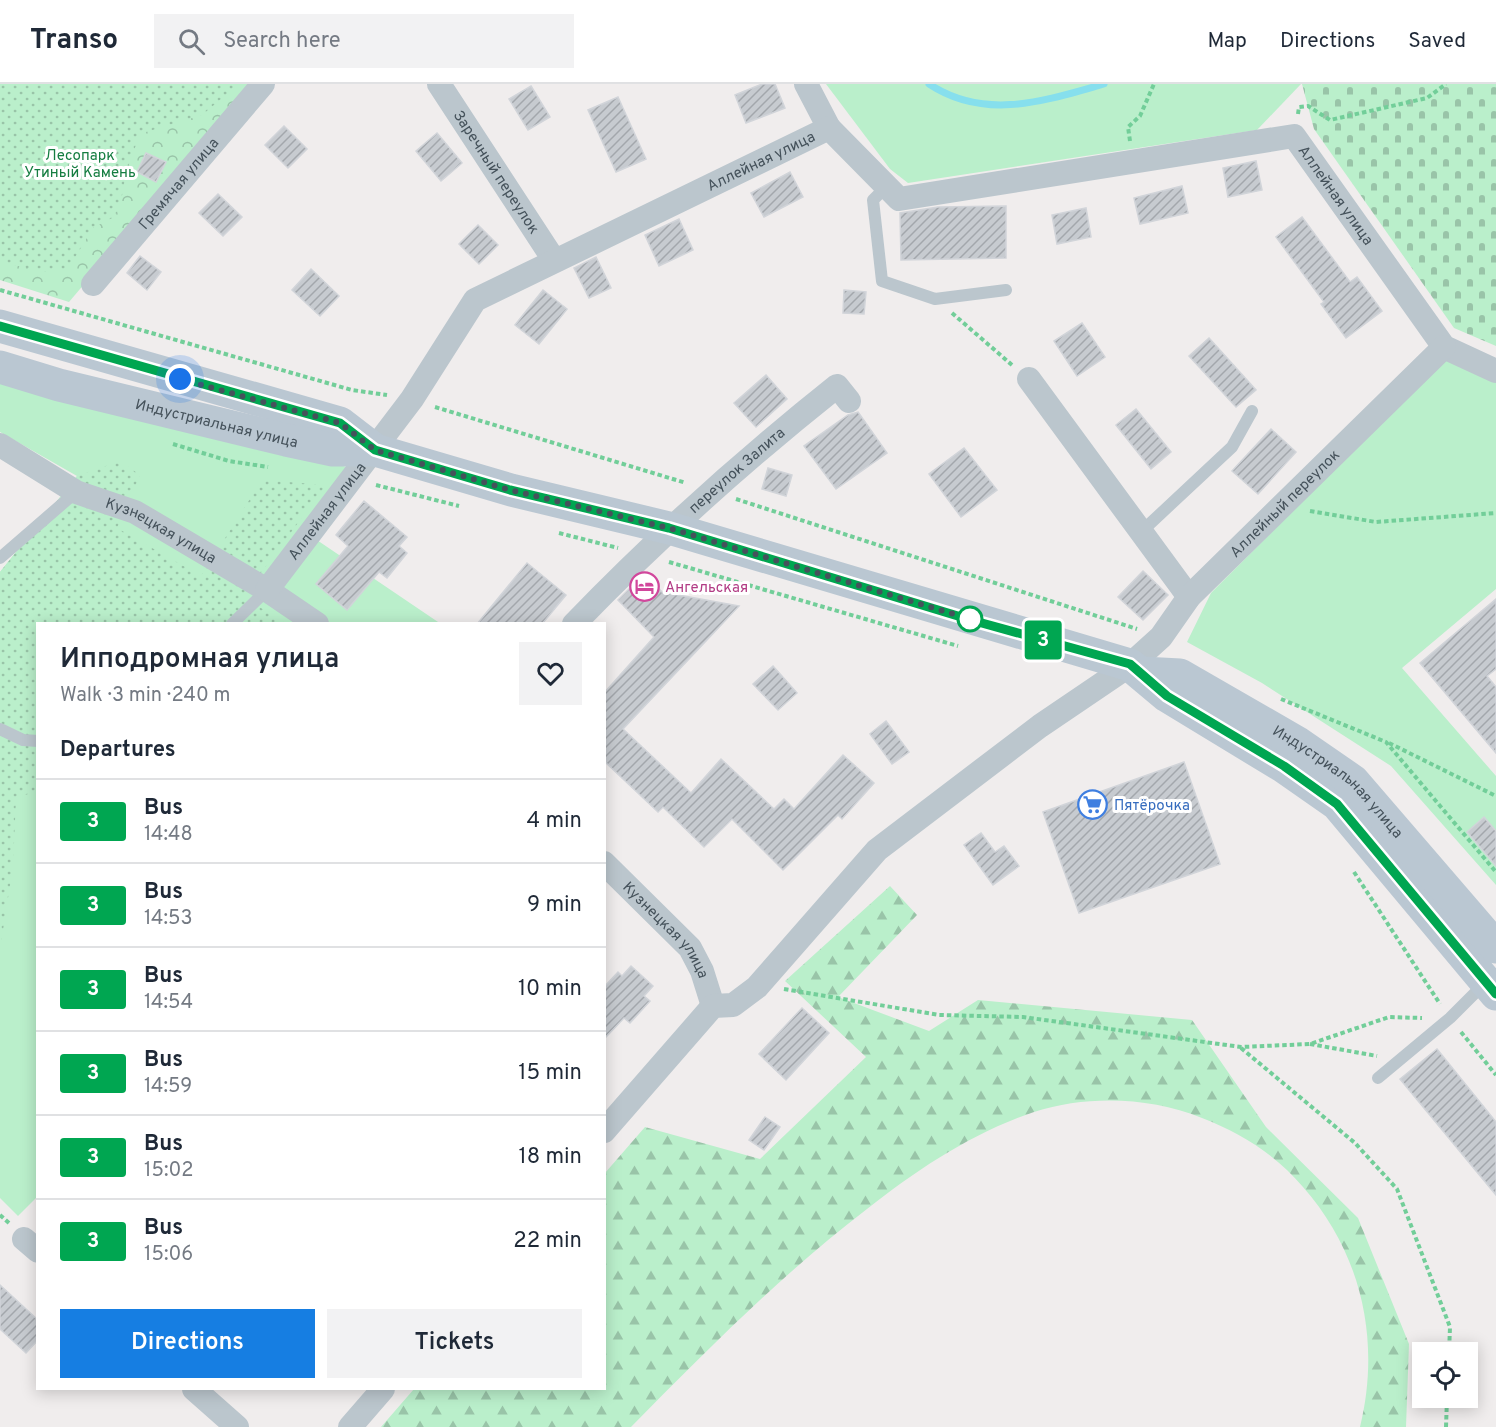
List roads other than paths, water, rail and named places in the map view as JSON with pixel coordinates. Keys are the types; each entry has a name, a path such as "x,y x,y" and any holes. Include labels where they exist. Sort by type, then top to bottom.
{"street":[{"name":"Гремячая улица","path":"93,284 263,84"},
{"name":"Заречный переулок","path":"439,84 554,260"},
{"path":"806,84 829,128"},
{"name":"Аллейная улица","path":"267,590 354,479 412,399 475,300 829,128 899,199 1294,136 1444,347 1496,371"},
{"name":"Индустриальная улица","path":"0,326 340,423 375,450"},
{"name":"Аллейный переулок","path":"712,1006 733,1005 757,987 877,850 1040,726 1136,669 1189,597 1444,347"},
{"name":"Индустриальная улица","path":"0,367 59,385 333,450 375,450 510,490 669,528 1136,669 1180,675 1298,743 1353,781 1496,947"},
{"path":"1029,379 1189,597"},
{"name":"переулок Залита","path":"576,622 669,528 773,437 837,386 849,401"},
{"name":"Кузнецкая улица","path":"0,445 76,492 135,512 267,590 314,622"},
{"name":"Индустриальная улица","path":"1136,669 1167,696 1284,766 1337,804 1491,988"},
{"name":"Кузнецкая улица","path":"606,865 690,948 702,971 712,1006"},
{"path":"606,1129 712,1006"},
{"path":"195,1390 237,1427"},
{"path":"350,1427 382,1390"}],"lane":[{"path":"887,186 873,200 882,280 934,299 1006,290"},
{"path":"1141,532 1232,447 1252,411"},
{"path":"0,558 76,492"},
{"path":"234,622 267,590"},
{"path":"0,729 23,740 36,741"},
{"path":"1378,1078 1450,1018 1491,988"}],"waterway":[{"path":"929,84 950,95 972,102 993,105 1037,101 1104,84"}],"place":[{"name":"Ангельская","path":"644,587"},
{"name":"Пятёрочка","path":"1093,805"}],"park label":[{"name":"Лесопарк Утиный Камень","path":"80,164"}]}
